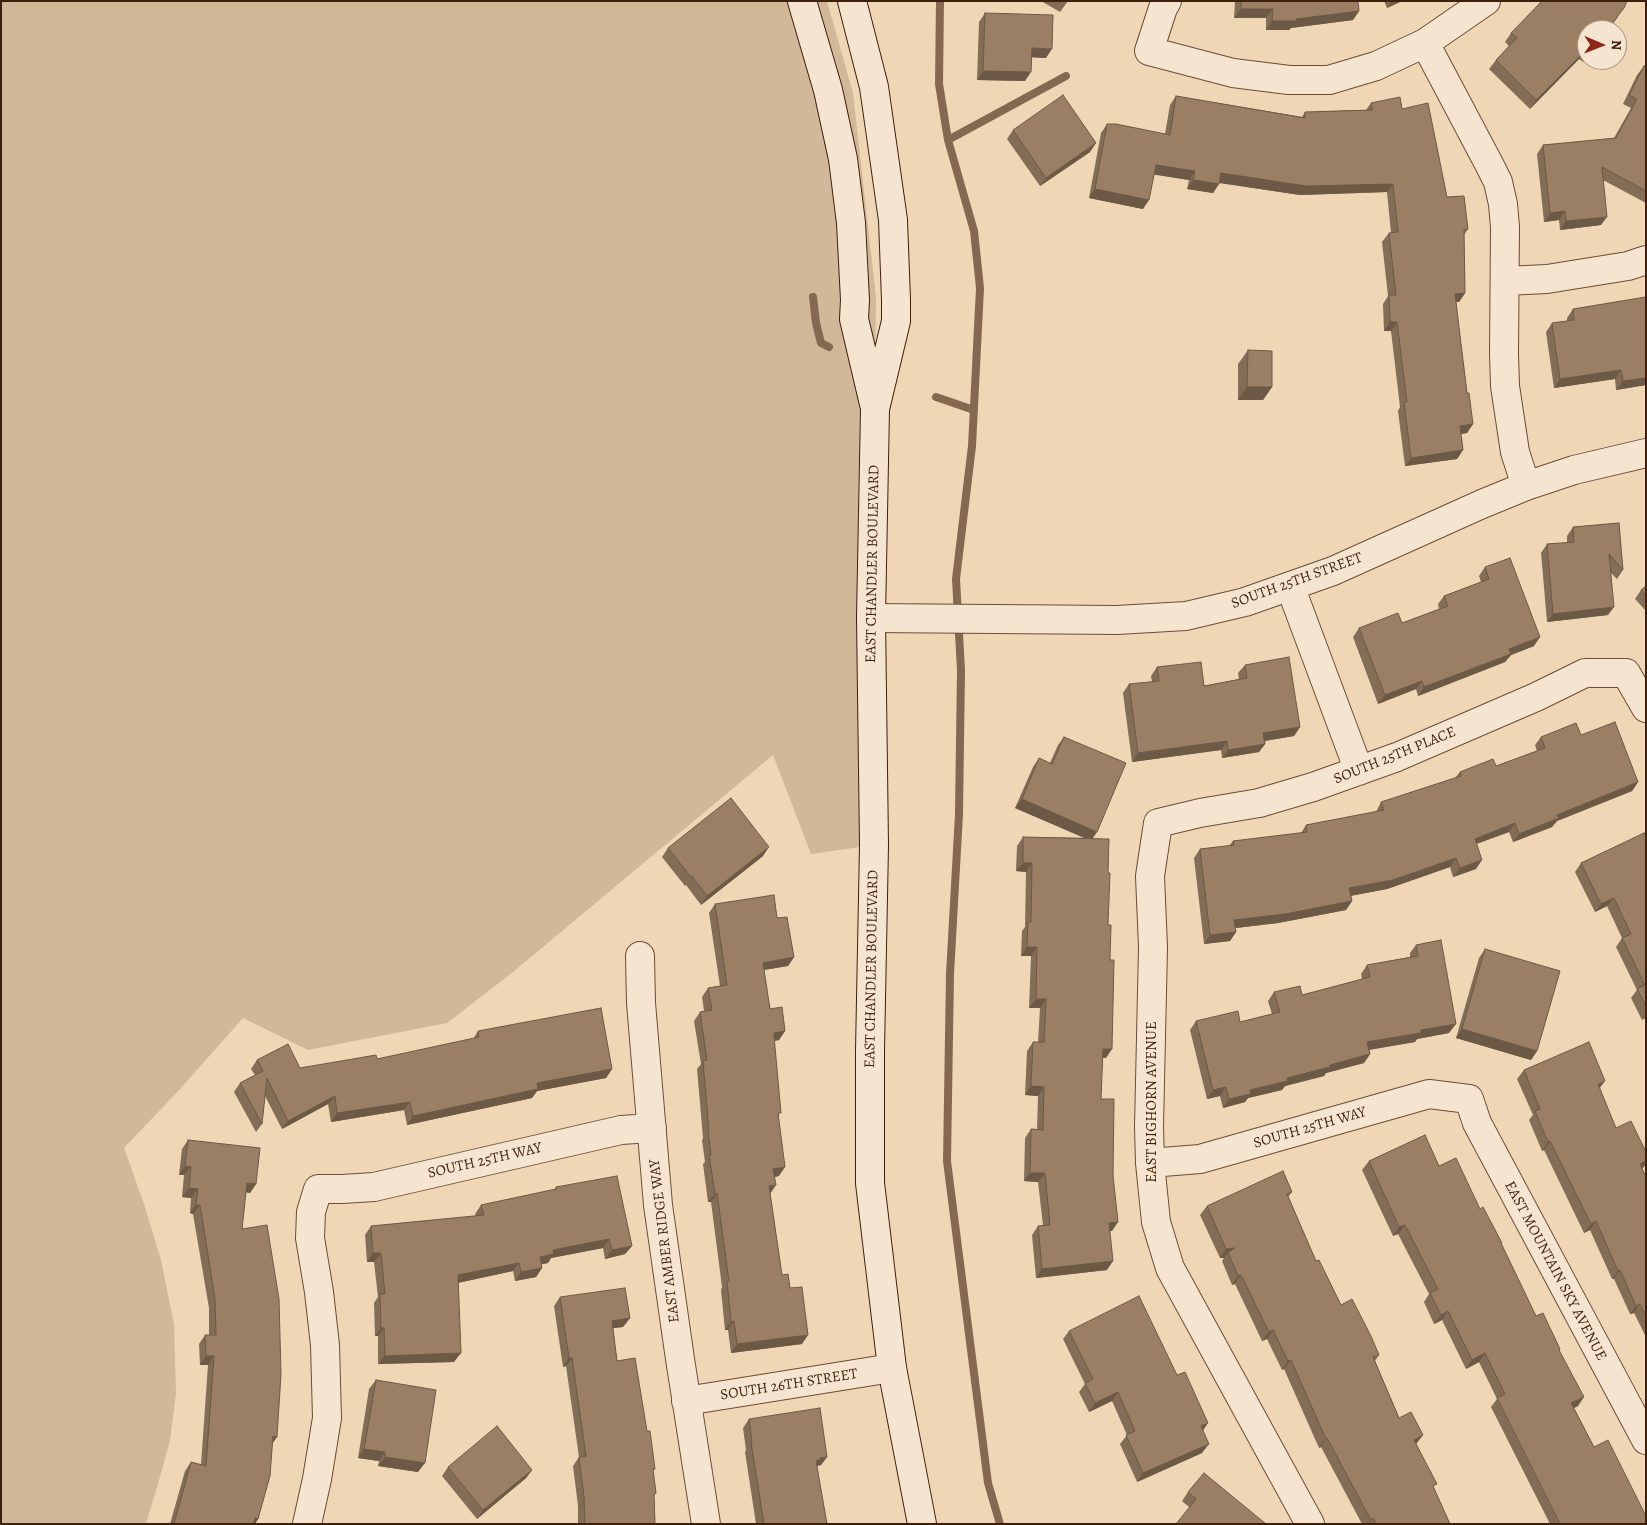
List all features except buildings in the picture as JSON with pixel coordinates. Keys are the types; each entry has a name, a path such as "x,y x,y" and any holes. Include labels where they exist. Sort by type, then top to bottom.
{"street":[{"name":"EAST CHANDLER BOULEVARD","path":"802,1 828,90 843,159 851,223 855,300 854,319 875,409"},
{"name":"EAST CHANDLER BOULEVARD","path":"852,1 874,87 893,220 896,321 875,409 871,618 874,845 870,1051 870,1183 892,1368 922,1524"},
{"path":"1167,1 1149,51 1233,73 1289,80 1329,80 1376,66 1425,43 1486,1"},
{"path":"1425,43 1498,182 1503,204 1505,227 1505,386 1515,452 1526,486"},
{"path":"1505,282 1547,279 1628,266 1646,260"},
{"name":"SOUTH 25TH STREET","path":"871,618 1118,620 1186,616 1245,602 1334,571 1526,486 1574,470 1646,453"},
{"path":"1290,586 1359,771"},
{"name":"SOUTH 25TH PLACE","path":"1158,823 1200,813 1258,803 1313,788 1397,757 1585,674 1626,673 1646,708"},
{"name":"EAST BIGHORN AVENUE","path":"1158,823 1150,876 1153,947 1150,1163 1156,1222 1170,1268 1310,1524"},
{"name":"EAST AMBER RIDGE WAY","path":"640,956 641,1003 658,1205 706,1524"},
{"name":"SOUTH 25TH WAY","path":"1150,1163 1200,1159 1429,1094 1469,1099"},
{"name":"EAST MOUNTAIN SKY AVENUE","path":"1469,1099 1477,1124 1646,1440"},
{"name":"SOUTH 25TH WAY","path":"312,1523 326,1418 325,1345 310,1238 312,1212 318,1188 374,1187 620,1130 652,1128"},
{"name":"SOUTH 26TH STREET","path":"686,1401 892,1368"}],"shaded area":[{"path":"1,1 827,1 853,93 876,297 872,618 874,845 811,854 773,755 513,972 447,1023 308,1050 243,1018 124,1148 161,1260 174,1324 176,1393 170,1440 146,1524 1,1524"}],"waterway":[{"path":"940,1 939,84 948,140 974,231 980,288 972,446 956,579 961,670 959,814 950,974 947,1161 988,1483 1000,1524"},
{"path":"948,140 1066,76"},
{"path":"813,297 821,343 829,347"},
{"path":"936,397 974,410"}]}
